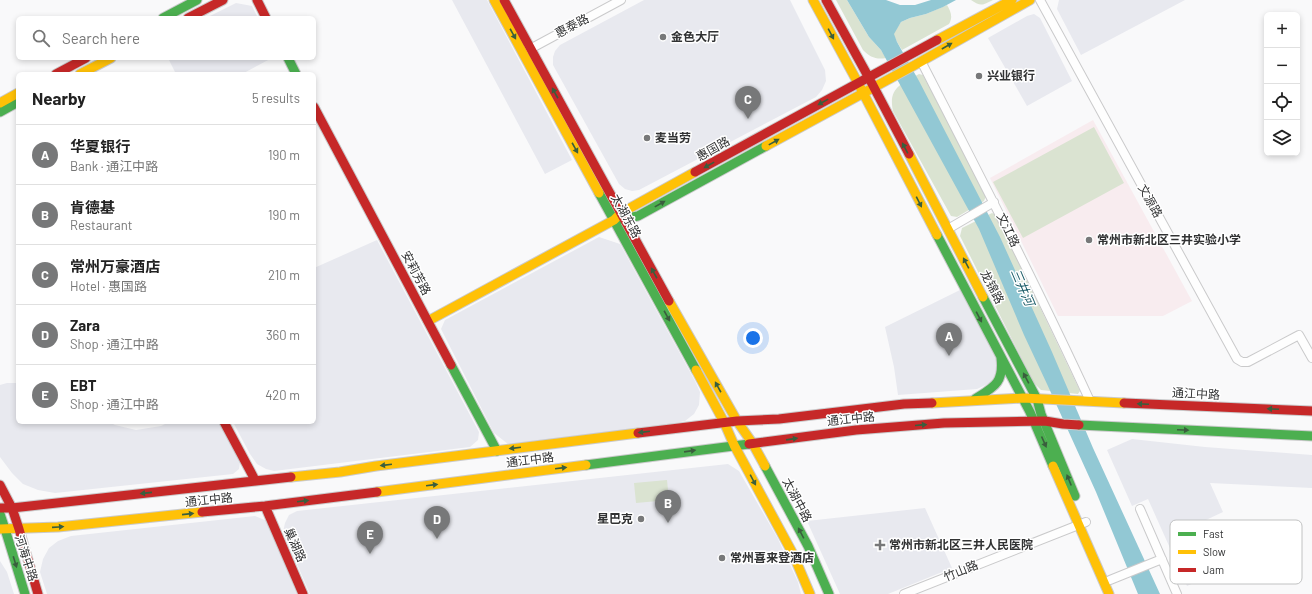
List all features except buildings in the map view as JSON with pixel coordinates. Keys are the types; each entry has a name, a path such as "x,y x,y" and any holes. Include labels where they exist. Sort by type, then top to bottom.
{"main road":[{"path":"166,16 197,0"},
{"path":"192,16 223,0"},
{"path":"257,0 265,16"},
{"name":"太湖东路","path":"494,0 526,50 623,216 737,421"},
{"name":"太湖东路","path":"504,0 526,50 614,220 724,422 734,445"},
{"path":"813,0 863,93"},
{"name":"龙锦路","path":"826,0 874,87 1037,399 1109,594"},
{"name":"惠国路","path":"428,321 623,216 858,83 1012,0"},
{"path":"623,216 638,216 1030,0"},
{"path":"60,72 82,60"},
{"path":"84,72 107,60"},
{"path":"289,60 295,72"},
{"name":"龙锦路","path":"863,93 1000,358 1023,398 1116,594"},
{"path":"0,103 16,94"},
{"path":"0,112 16,103"},
{"name":"安莉芳路","path":"316,111 497,451"},
{"path":"973,400 999,382 1002,376 1003,368 1000,358"},
{"path":"1023,398 1037,399"},
{"name":"通江中路","path":"0,508 12,508 255,480 340,472 376,466 724,422 779,419 904,404 1023,398"},
{"name":"通江中路","path":"1037,399 1312,411"},
{"name":"太湖中路","path":"737,421 753,444 808,546 829,594"},
{"name":"通江中路","path":"2,529 58,527 264,506 734,445 753,444 856,430 914,425 1045,421 1063,424 1312,436"},
{"path":"225,424 255,480"},
{"path":"734,445 793,554 810,594"},
{"name":"河海中路","path":"0,485 12,508 20,529 38,594"},
{"name":"巢湖路","path":"264,506 303,594"},
{"name":"河海中路","path":"0,514 2,529 25,594"}],"street":[{"name":"惠泰路","path":"526,50 620,0"},
{"name":"文源路","path":"1040,0 1237,359 1242,362 1248,362 1300,335 1312,358"},
{"name":"文江路","path":"917,63 1052,320 1090,401"},
{"path":"948,229 991,204"},
{"path":"1140,509 1170,578"},
{"name":"竹山路","path":"904,594 1083,523"},
{"path":"1110,580 1162,559"},
{"path":"1173,584 1177,594"}],"shaded area":[{"path":"452,0 487,0 572,160 545,174"},
{"path":"644,0 790,0 825,70 826,81 822,90 816,97 639,190 632,191 625,189 619,184 553,65 553,57 555,51 560,45"},
{"path":"1059,0 1185,0 1081,55 1057,9"},
{"path":"236,3 252,6 257,16 210,16"},
{"path":"1034,14 1040,18 1072,81 1027,106 988,38 1027,16"},
{"path":"169,60 268,60 246,72 175,72"},
{"name":"常州市新北区三井实验小学","path":"1093,120 1192,301 1163,316 1058,316 990,178"},
{"path":"599,237 620,244 695,381 700,392 699,405 694,414 685,421 665,425 508,444 494,433 441,329 445,320"},
{"path":"377,240 479,432 478,440 470,447 274,471 257,464 234,424 316,424 316,267"},
{"path":"960,290 996,357 997,372 990,383 977,389 898,395 894,367 885,327"},
{"path":"16,383 16,424 113,424 136,430 165,424 221,424 240,462 239,469 233,474 55,493 38,490 23,484 12,473 0,457 0,385"},
{"path":"1132,439 1205,447 1312,455 1312,488 1210,483 1223,512 1206,520 1170,520 1170,548 1148,499 1132,506 1107,450"},
{"path":"728,464 739,471 778,539 798,582 801,594 310,594 283,532 289,515 297,511"},
{"name":"常州市新北区三井人民医院","path":"925,508 952,568 888,594 840,594 807,521"},
{"path":"255,516 267,521 297,594 47,594 40,572 43,559 49,548 58,541 71,536"},
{"path":"0,561 7,572 14,594 0,594"}],"green space":[{"path":"836,0 847,0 869,37 886,58 879,59 873,57 863,50"},
{"path":"971,0 993,0 987,3 977,4"},
{"path":"947,5 951,14 949,24 902,50 893,34 901,22"},
{"path":"919,74 923,75 986,196 984,201 957,217 951,216 893,111 892,97 894,92 902,84"},
{"path":"1094,127 1124,183 1023,238 993,182"},
{"path":"992,213 996,215 1080,391 1078,394 1041,390 1034,383 960,236 962,228"},
{"path":"667,480 669,500 636,503 634,483"}],"water":[{"path":"847,0 886,0 900,5 915,5 931,0 956,0 926,14 901,22 894,34 1000,237 1052,352 1093,448 1160,594 1138,594 1096,492 1024,335 979,229 881,50 869,37"}],"traffic: fast":[{"path":"167,16 197,0"},
{"path":"289,60 295,72"},
{"path":"0,112 16,103"},
{"path":"617,220 638,216 766,146"},
{"path":"599,193 696,370"},
{"path":"937,235 1030,412 1053,466"},
{"path":"983,297 1037,399 1041,414 1075,496"},
{"path":"975,399 988,391 999,379 1002,366 1001,358"},
{"path":"451,365 497,451"},
{"path":"1079,425 1312,436"},
{"path":"586,465 749,444"},
{"path":"765,466 808,546 829,594"},
{"path":"0,514 5,529"},
{"path":"5,529 25,594"}],"traffic: slow":[{"path":"494,0 599,193"},
{"path":"813,0 937,235"},
{"path":"937,40 1012,0"},
{"path":"766,146 1030,0"},
{"path":"84,72 107,60"},
{"path":"0,103 16,94"},
{"path":"909,154 983,297"},
{"path":"428,321 614,220 621,213 695,172"},
{"path":"669,301 737,421 753,444 765,466"},
{"path":"696,370 724,422 734,445 793,554 810,594"},
{"path":"932,403 1023,398 1124,403"},
{"path":"291,477 340,472 376,466 638,433"},
{"path":"377,492 586,465"},
{"path":"1053,466 1109,594"},
{"path":"0,529 58,527 202,512"}],"traffic: jam":[{"path":"192,16 223,0"},
{"path":"257,0 265,16"},
{"path":"504,0 669,301"},
{"path":"826,0 909,154"},
{"path":"695,172 937,40"},
{"path":"60,72 82,60"},
{"path":"316,111 451,365"},
{"path":"638,433 737,421 779,419 904,404 932,403"},
{"path":"1124,403 1312,411"},
{"path":"749,444 856,430 944,423 1045,421 1079,425"},
{"path":"225,424 255,480"},
{"path":"0,508 12,508 291,477"},
{"path":"0,485 12,508 19,529"},
{"path":"202,512 377,492"},
{"path":"265,506 303,594"},
{"path":"19,529 38,594"}],"place":[{"name":"金色大厅","path":"663,37"},
{"name":"兴业银行","path":"979,76"},
{"name":"常州万豪酒店","path":"748,119"},
{"name":"麦当劳","path":"647,138"},
{"name":"常州市新北区三井实验小学","path":"1089,240"},
{"name":"华夏银行","path":"949,356"},
{"name":"星巴克","path":"641,519"},
{"name":"肯德基","path":"668,523"},
{"name":"Zara","path":"437,539"},
{"name":"常州市新北区三井人民医院","path":"880,545"},
{"name":"EBT","path":"370,554"},
{"name":"常州喜来登酒店","path":"722,558"}],"water label":[{"name":"三井河","path":"1023,287"}]}
